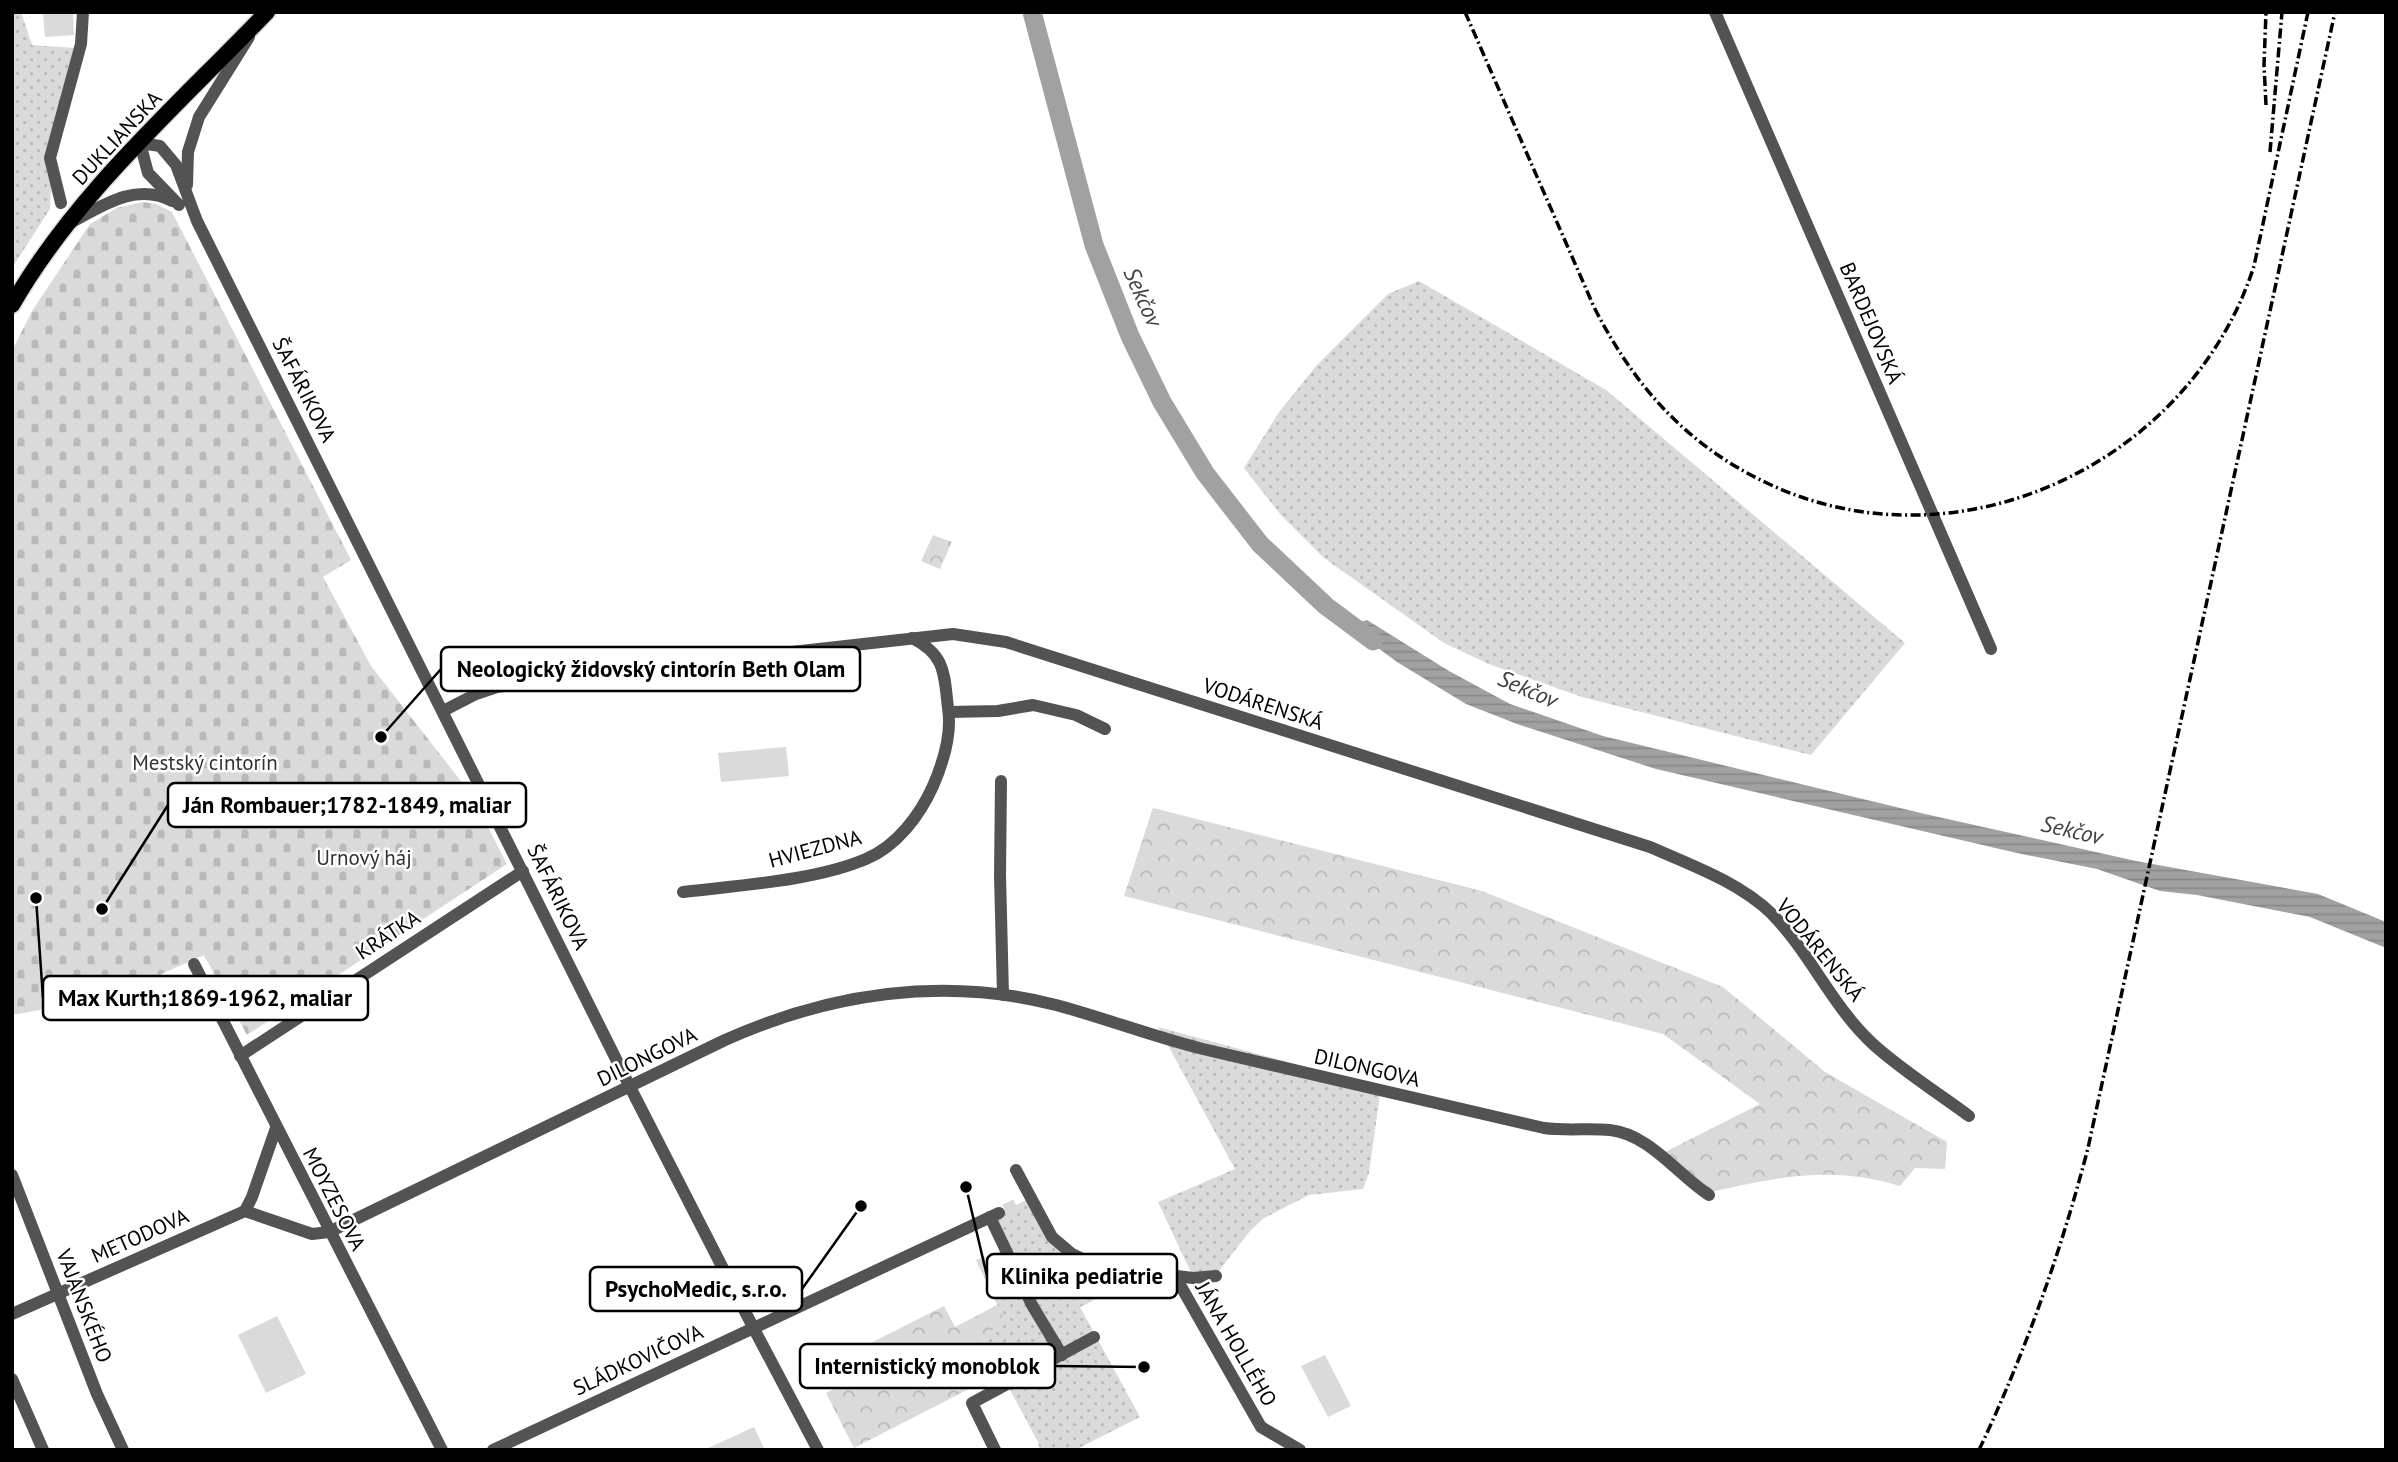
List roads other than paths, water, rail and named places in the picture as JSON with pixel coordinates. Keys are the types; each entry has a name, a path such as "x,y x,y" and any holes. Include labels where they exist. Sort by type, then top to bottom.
{"main road":[{"name":"DUKLIANSKA","path":"12,304 64,227 140,143 264,16"}],"street":[{"path":"61,203 50,158 81,44 83,12"},
{"name":"BARDEJOVSKÁ","path":"1715,12 1992,649"},
{"path":"187,189 188,152 199,117 264,16"},
{"path":"140,143 148,173 197,221"},
{"name":"ŠAFÁRIKOVA","path":"140,143 160,146 169,154 187,189 197,221 630,1087 818,1450"},
{"path":"64,227 114,198 140,194 165,197 179,205"},
{"name":"VODÁRENSKÁ","path":"443,711 476,694 497,687 953,634 1006,642 1650,847 1711,874 1772,914 1874,1045 1969,1116"},
{"name":"HVIEZDNA","path":"683,892 770,882 825,871 867,858 907,828 940,771 949,712 942,664 937,654 912,638"},
{"path":"949,712 998,711 1033,705 1076,715 1105,729"},
{"path":"1001,781 1003,995"},
{"name":"KRÁTKA","path":"240,1056 523,871"},
{"name":"MOYZESOVA","path":"194,964 442,1450"},
{"name":"DILONGOVA","path":"329,1232 748,1030 830,1003 897,993 958,992 1003,995 1054,1005 1196,1047 1544,1128 1567,1131 1611,1130 1628,1135 1650,1147 1709,1195"},
{"path":"276,1128 245,1211 312,1234 329,1232"},
{"path":"1016,1170 1026,1200 1052,1237 1072,1254 1097,1266 1193,1278 1216,1276"},
{"name":"VAJANSKÉHO","path":"12,1175 97,1394 123,1450"},
{"name":"METODOVA","path":"12,1314 245,1211"},
{"name":"SLÁDKOVIČOVA","path":"493,1450 994,1215 1032,1305 1062,1355"},
{"name":"JÁNA HOLLÉHO","path":"1175,1276 1261,1427 1300,1450"},
{"path":"995,1450 972,1403 1094,1337"},
{"path":"12,1379 43,1450"}],"waterway":[{"name":"Sekčov","path":"1032,12 1094,245 1130,336 1162,402 1205,473 1260,544 1326,606 1373,641"}],"tunnel":[{"path":"1005,1210 1021,1202"}],"railway":[{"path":"1465,12 1594,307 1645,388 1688,432 1740,469 1769,484 1842,508 1916,515 1990,506 2060,482 2123,445 2178,395 2223,335 2254,266 2308,12"},
{"path":"2266,12 2266,105"},
{"path":"2270,152 2282,12"},
{"path":"1979,1450 2012,1377 2041,1302 2088,1148 2335,12"}],"place":[{"name":"Neologický židovský cintorín Beth Olam","path":"381,737"},
{"name":"Max Kurth;1869-1962, maliar","path":"36,898"},
{"name":"Ján Rombauer;1782-1849, maliar","path":"102,909"},
{"name":"Klinika pediatrie","path":"966,1187"},
{"name":"PsychoMedic, s.r.o.","path":"861,1206"},
{"name":"Internistický monoblok","path":"1144,1367"}],"park label":[{"name":"Mestský cintorín","path":"205,763"},
{"name":"Urnový háj","path":"364,858"}]}
